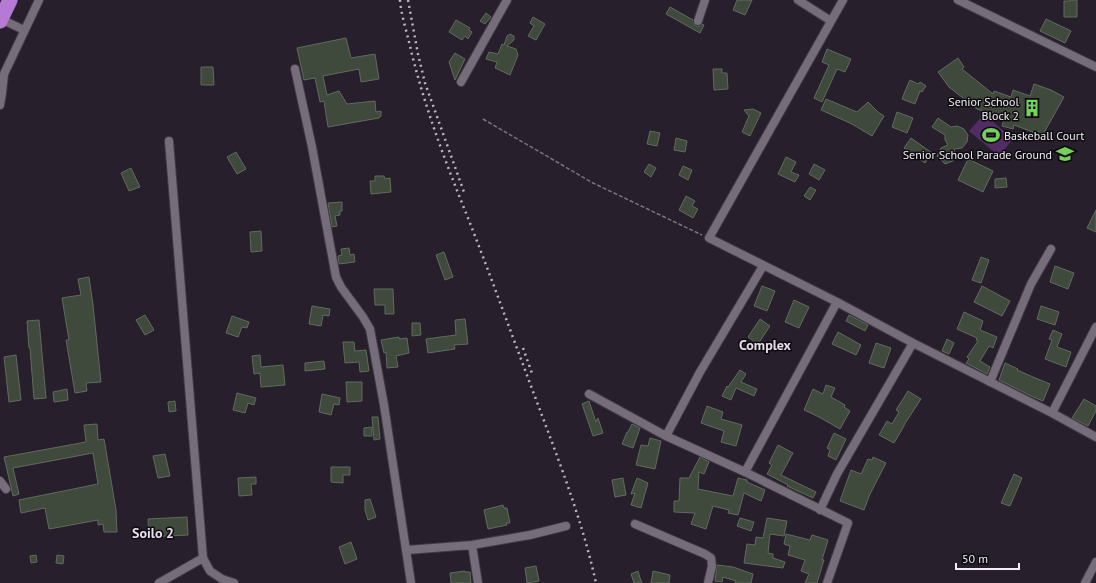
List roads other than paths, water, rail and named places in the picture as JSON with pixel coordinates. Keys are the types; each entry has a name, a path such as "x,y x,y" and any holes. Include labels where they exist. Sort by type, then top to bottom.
{"highway":[{"path":"0,20 10,0"}],"street":[{"path":"0,105 4,74 39,0"},
{"path":"461,82 507,0"},
{"path":"698,21 704,0"},
{"path":"798,0 830,22"},
{"path":"843,0 709,238 837,302 913,343 1052,413 1096,437"},
{"path":"958,0 1096,67"},
{"path":"0,20 24,30"},
{"path":"295,69 312,147 336,277 341,287 370,329 384,405 411,583"},
{"path":"169,141 203,558 210,571 222,579 234,583"},
{"path":"990,382 1031,284 1051,249"},
{"path":"666,436 700,372 763,266"},
{"path":"745,472 837,302"},
{"path":"1052,413 1096,327"},
{"path":"820,510 837,474 913,343"},
{"path":"589,394 666,436 745,472 848,524 827,583"},
{"path":"0,481 6,489"},
{"path":"635,524 705,554 711,558 712,566 708,583"},
{"path":"407,550 472,545 530,535 566,526"},
{"path":"472,545 478,583"},
{"path":"159,583 203,558"},
{"path":"1085,583 1096,562"}],"railway":[{"path":"400,0 402,16 435,132 567,483 583,533 596,583"},
{"path":"408,0 425,83 465,195"},
{"path":"523,348 533,376"}],"place":[{"name":"Senior School Block 2","path":"1032,108"},
{"name":"Baskeball Court","path":"991,135"},
{"name":"Senior School Parade Ground","path":"1065,154"}],"district":[{"name":"Complex","path":"765,345"},
{"name":"Soilo 2","path":"153,533"}]}
